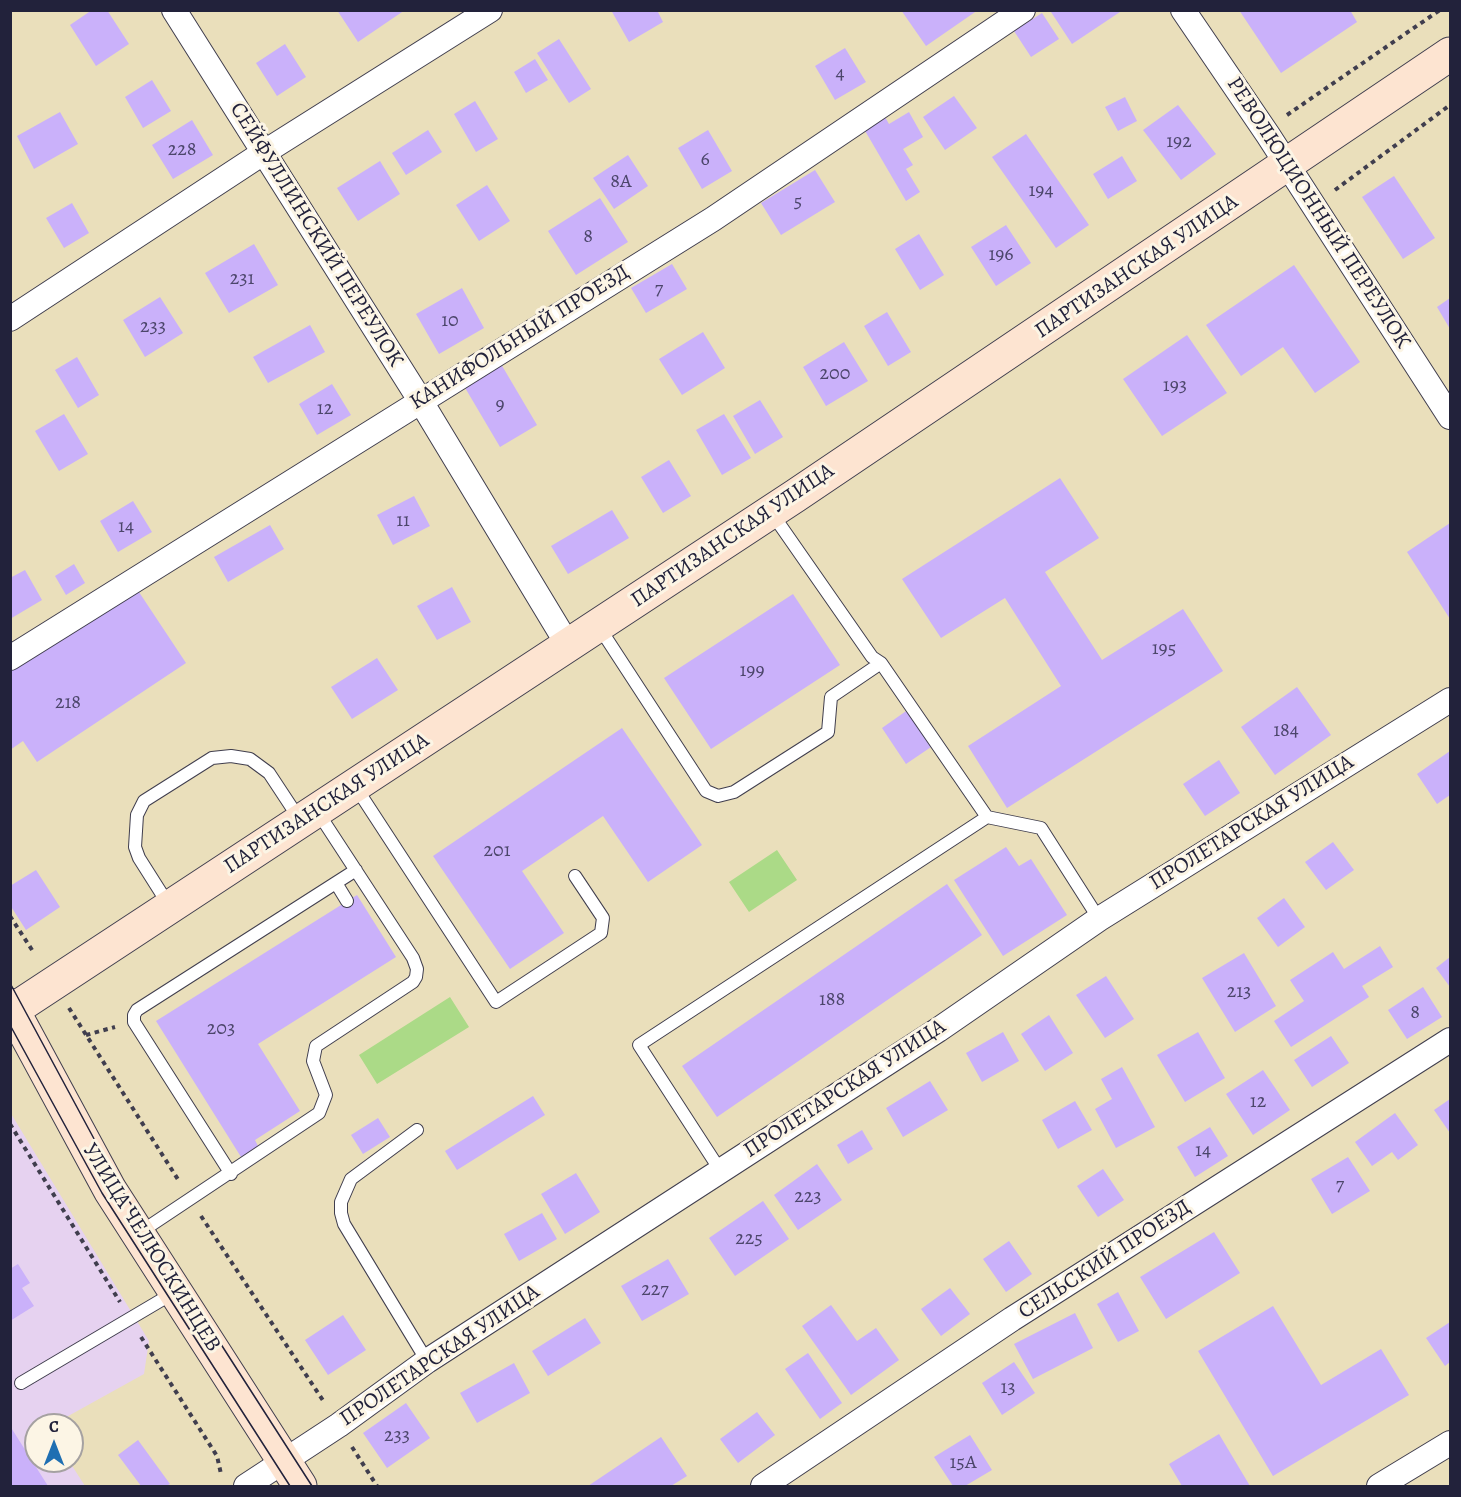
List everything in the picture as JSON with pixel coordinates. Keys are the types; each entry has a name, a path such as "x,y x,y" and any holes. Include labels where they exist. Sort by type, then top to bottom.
{"main road":[{"name":"ПАРТИЗАНСКАЯ УЛИЦА","path":"11,1008 170,908 771,512 1288,166 1450,54"},
{"name":"УЛИЦА ЧЕЛЮСКИНЦЕВ","path":"11,1008 111,1190 292,1474"}],"street":[{"name":"СЕЙФУЛЛИНСКИЙ ПЕРЕУЛОК","path":"174,10 420,400 568,645"},
{"path":"10,319 263,153 490,10"},
{"name":"КАНИФОЛЬНЫЙ ПРОЕЗД","path":"10,658 713,219 1023,10"},
{"name":"РЕВОЛЮЦИОННЫЙ ПЕРЕУЛОК","path":"1183,10 1288,166 1450,417"},
{"name":"ПРОЛЕТАРСКАЯ УЛИЦА","path":"246,1486 292,1474 339,1425 427,1361 938,1030 1099,919 1450,700"},
{"name":"СЕЛЬСКИЙ ПРОЕЗД","path":"763,1486 1012,1319 1450,1040"},
{"path":"1379,1486 1450,1443"}],"lane":[{"path":"771,512 872,657 881,663 987,817 1041,828 1099,919"},
{"path":"598,626 706,791 718,796 734,792 828,732 830,699 881,663"},
{"path":"138,1234 231,1174 323,1109 326,1095 313,1061 316,1046 320,1041 413,982 416,977 413,958 356,870 269,773 250,759 231,756 212,759 144,801 137,815 135,847 139,858 170,908"},
{"path":"355,785 496,1002 601,933 603,918 574,876"},
{"path":"720,1170 639,1045 987,817"},
{"path":"231,1174 134,1022 137,1010 356,870"},
{"path":"336,883 347,901"},
{"path":"417,1130 351,1179 343,1196 341,1214 344,1224 427,1361"},
{"path":"21,1383 175,1291"}],"path":[{"path":"1314,206 1450,105"},
{"path":"10,916 34,953"},
{"path":"86,1035 134,1022"},
{"path":"339,1425 377,1486"}],"shaded area":[{"path":"10,1112 149,1341 144,1374 74,1413 24,1413 24,1473 77,1473 85,1486 11,1486"}],"green space":[{"path":"777,850 797,880 749,912 729,882"},
{"path":"450,997 469,1027 377,1084 359,1055"}],"building":[{"path":"92,10 107,10 129,44 96,66 70,25"},
{"path":"337,10 405,10 358,42"},
{"path":"611,10 657,10 663,22 629,42"},
{"path":"901,10 978,10 926,46"},
{"path":"1054,10 1123,10 1072,44 1051,12"},
{"path":"1239,10 1350,10 1357,22 1281,73"},
{"path":"1042,13 1059,39 1031,57 1014,31"},
{"path":"559,39 591,89 569,103 537,53"},
{"path":"285,44 306,77 277,96 256,63"},
{"path":"845,48 866,82 835,100 815,66"},
{"path":"535,59 548,80 526,93 514,72"},
{"path":"152,80 171,111 143,128 125,97"},
{"path":"954,96 977,128 945,150 923,117"},
{"path":"1125,97 1137,121 1118,131 1105,107"},
{"path":"475,101 498,139 476,152 454,114"},
{"path":"1178,105 1216,154 1181,180 1143,130"},
{"path":"60,112 78,144 34,169 17,136"},
{"path":"909,112 923,137 903,149 913,165 906,169 920,192 906,201 864,129 885,117 889,124"},
{"path":"192,120 213,155 173,179 152,145"},
{"path":"428,130 442,152 406,175 392,153"},
{"path":"708,130 732,171 702,189 678,148"},
{"path":"1026,134 1089,225 1056,248 992,157"},
{"path":"628,155 648,186 614,209 593,178"},
{"path":"1122,156 1137,181 1108,199 1093,174"},
{"path":"380,161 400,194 358,221 337,188"},
{"path":"815,170 835,202 781,235 761,203"},
{"path":"1394,176 1435,238 1403,259 1362,197"},
{"path":"487,185 510,221 479,241 456,205"},
{"path":"600,198 628,242 576,275 548,231"},
{"path":"72,203 89,233 64,248 46,218"},
{"path":"1006,225 1031,263 996,286 971,247"},
{"path":"919,234 944,275 920,290 895,249"},
{"path":"254,244 278,285 229,313 205,273"},
{"path":"672,264 687,289 646,313 631,288"},
{"path":"1294,265 1360,362 1315,393 1283,347 1241,376 1206,325"},
{"path":"462,288 484,328 439,354 416,314"},
{"path":"160,297 183,333 145,357 123,320"},
{"path":"1450,298 1450,329 1437,307"},
{"path":"887,312 911,352 888,366 864,326"},
{"path":"310,325 325,352 268,383 253,357"},
{"path":"703,332 725,368 682,395 659,359"},
{"path":"1187,335 1227,393 1162,436 1123,379"},
{"path":"844,342 868,381 826,406 803,367"},
{"path":"77,357 99,395 78,408 55,370"},
{"path":"501,364 537,425 500,447 464,386"},
{"path":"332,384 351,415 317,435 299,404"},
{"path":"760,400 783,437 755,454 733,416"},
{"path":"64,414 88,454 59,471 35,431"},
{"path":"724,414 751,458 722,475 696,430"},
{"path":"669,460 691,496 663,513 641,477"},
{"path":"1060,478 1099,538 1045,572 1102,660 1183,609 1223,671 1007,808 968,746 1061,686 1005,598 941,638 902,579"},
{"path":"414,496 430,526 393,545 377,515"},
{"path":"133,501 152,532 118,552 100,521"},
{"path":"612,510 629,538 568,574 551,546"},
{"path":"1450,523 1450,619 1407,552"},
{"path":"270,525 284,549 228,582 214,557"},
{"path":"74,564 85,583 66,595 55,576"},
{"path":"25,570 42,600 10,619 10,578"},
{"path":"133,583 186,663 37,762 23,741 10,750 10,665"},
{"path":"452,587 471,622 437,640 417,606"},
{"path":"793,594 840,665 711,749 664,678"},
{"path":"377,658 398,690 352,719 331,687"},
{"path":"1297,687 1331,735 1275,775 1241,727"},
{"path":"909,709 934,745 906,764 882,728"},
{"path":"622,728 702,845 648,882 603,816 522,871 564,933 510,969 433,856"},
{"path":"1450,751 1450,795 1437,804 1417,774"},
{"path":"1219,760 1240,793 1205,816 1183,784"},
{"path":"1333,842 1354,870 1326,890 1305,862"},
{"path":"1006,847 1019,866 1031,859 1067,915 1003,956 954,880"},
{"path":"36,870 60,907 26,930 10,905 10,886"},
{"path":"947,884 982,935 717,1117 682,1066"},
{"path":"357,895 396,957 258,1044 300,1111 255,1140 258,1146 241,1157 156,1021"},
{"path":"1284,898 1305,927 1278,947 1257,918"},
{"path":"1380,946 1393,967 1362,986 1369,997 1291,1047 1274,1021 1304,1001 1290,980 1333,952 1344,969"},
{"path":"1244,953 1276,1006 1235,1032 1202,978"},
{"path":"1450,957 1450,987 1436,968"},
{"path":"1106,976 1134,1019 1105,1038 1076,995"},
{"path":"1423,987 1442,1017 1407,1039 1388,1010"},
{"path":"1049,1015 1073,1053 1045,1071 1021,1034"},
{"path":"1003,1032 1019,1061 982,1082 966,1053"},
{"path":"1198,1032 1225,1078 1185,1102 1157,1055"},
{"path":"1331,1036 1349,1063 1312,1087 1294,1060"},
{"path":"1122,1067 1155,1127 1116,1148 1095,1109 1112,1099 1101,1079"},
{"path":"1263,1070 1290,1110 1253,1135 1226,1094"},
{"path":"930,1081 948,1110 903,1137 886,1108"},
{"path":"533,1096 545,1115 457,1170 445,1151"},
{"path":"1450,1099 1450,1133 1434,1110"},
{"path":"1075,1101 1092,1130 1058,1149 1042,1120"},
{"path":"1395,1113 1418,1145 1398,1160 1392,1152 1372,1166 1355,1142"},
{"path":"378,1118 390,1137 363,1154 351,1135"},
{"path":"1210,1127 1228,1156 1195,1177 1177,1147"},
{"path":"862,1130 873,1149 848,1164 837,1145"},
{"path":"1348,1157 1370,1191 1332,1214 1311,1179"},
{"path":"817,1164 842,1200 798,1230 774,1195"},
{"path":"1103,1169 1124,1200 1098,1217 1077,1186"},
{"path":"576,1173 600,1212 565,1234 541,1194"},
{"path":"763,1201 789,1239 735,1276 709,1238"},
{"path":"542,1213 557,1239 519,1261 504,1234"},
{"path":"1214,1232 1240,1273 1166,1319 1140,1277"},
{"path":"1009,1241 1032,1274 1006,1292 983,1259"},
{"path":"668,1259 689,1294 642,1321 621,1286"},
{"path":"18,1264 30,1283 22,1288 34,1306 10,1321 10,1269"},
{"path":"950,1288 970,1314 941,1336 921,1309"},
{"path":"1118,1292 1139,1331 1118,1342 1097,1304"},
{"path":"831,1305 857,1341 876,1328 899,1360 851,1395 802,1326"},
{"path":"1273,1306 1321,1385 1381,1349 1409,1395 1273,1476 1198,1351"},
{"path":"1075,1313 1093,1348 1033,1379 1014,1344"},
{"path":"343,1315 366,1350 328,1375 305,1340"},
{"path":"585,1318 601,1343 548,1376 532,1351"},
{"path":"1450,1322 1450,1362 1445,1366 1426,1338"},
{"path":"808,1353 842,1403 820,1419 785,1369"},
{"path":"1014,1362 1035,1393 1002,1415 982,1383"},
{"path":"514,1363 530,1393 477,1423 460,1393"},
{"path":"406,1403 430,1438 387,1468 363,1433"},
{"path":"757,1412 775,1435 738,1463 720,1439"},
{"path":"10,1426 24,1448 24,1473 40,1473 48,1486 10,1486"},
{"path":"1219,1434 1250,1486 1182,1486 1169,1464"},
{"path":"970,1435 992,1470 965,1486 953,1486 934,1457"},
{"path":"661,1437 687,1476 671,1486 588,1486"},
{"path":"138,1440 170,1484 141,1486 118,1455"}],"tram line":[{"path":"10,983 120,1187 312,1486"},
{"path":"10,1025 102,1193 290,1486"}]}
